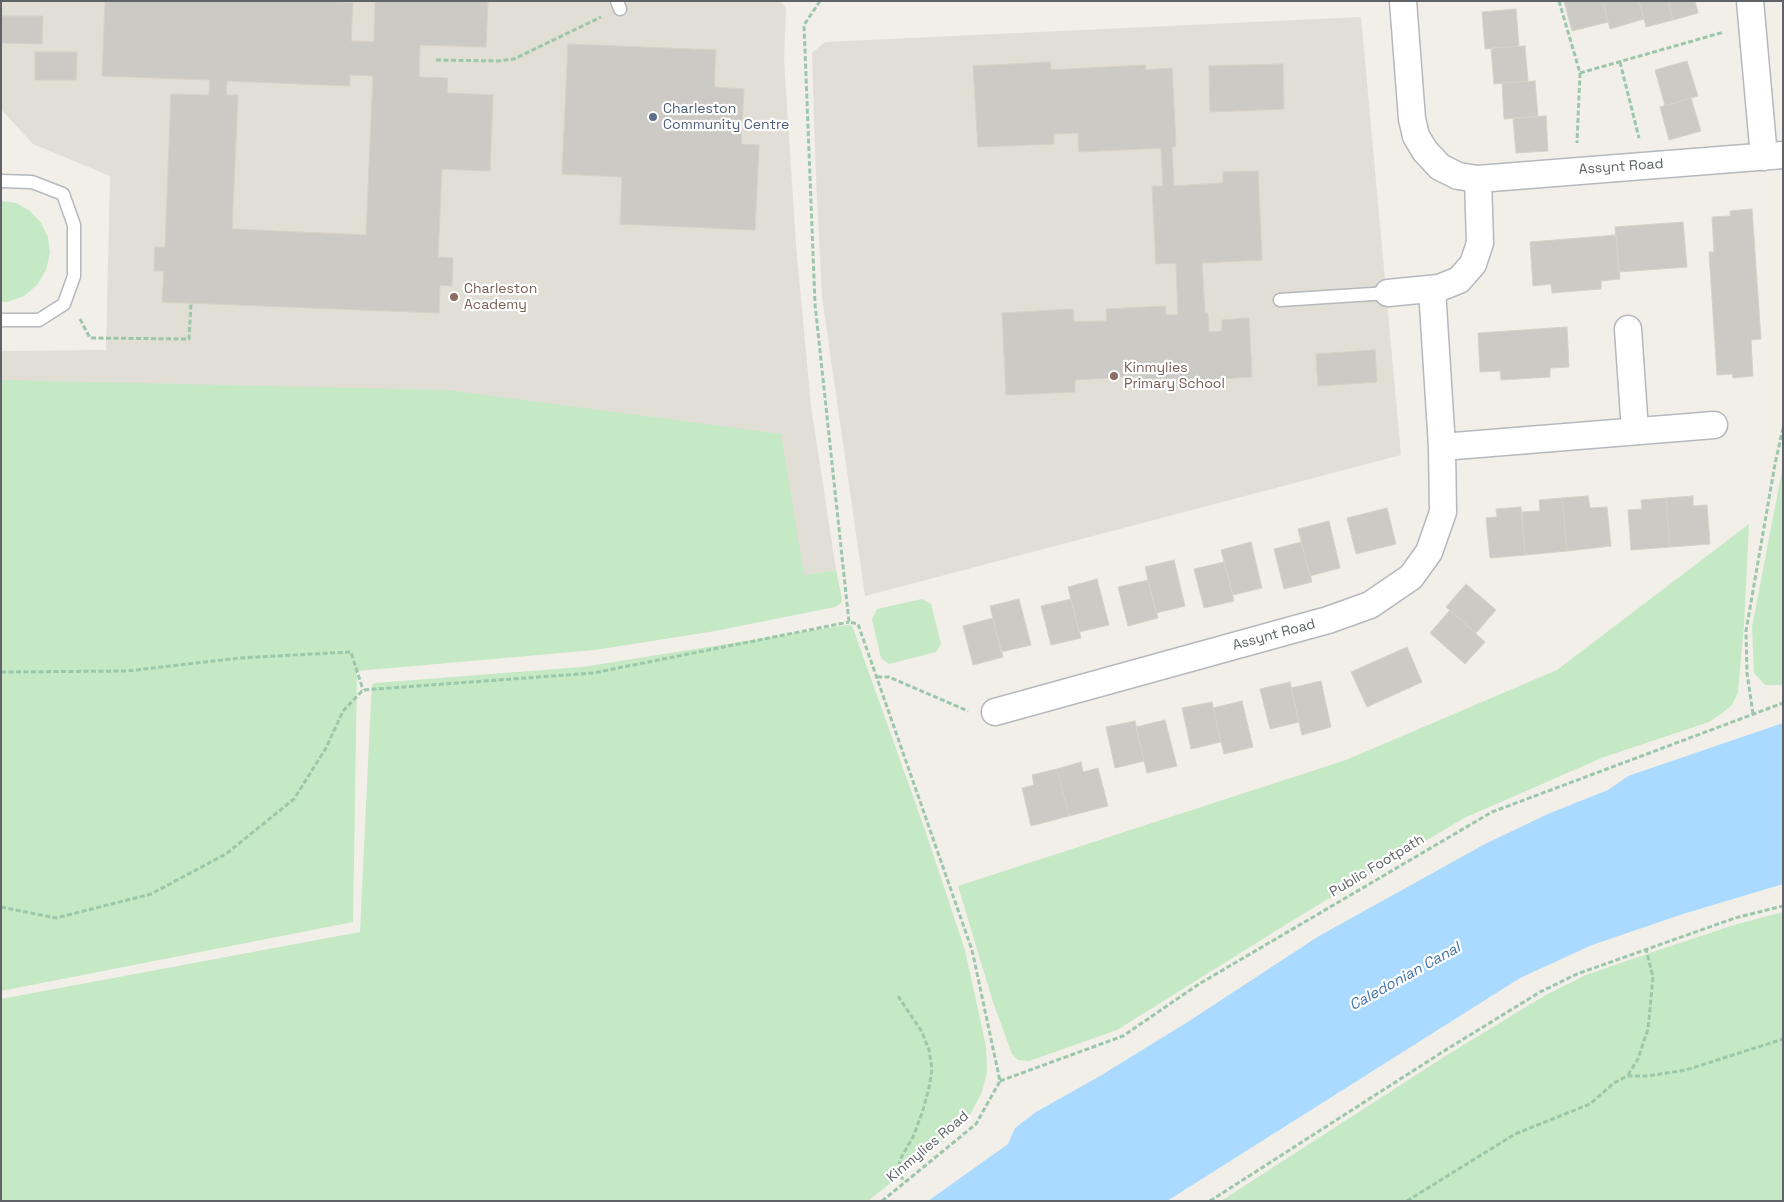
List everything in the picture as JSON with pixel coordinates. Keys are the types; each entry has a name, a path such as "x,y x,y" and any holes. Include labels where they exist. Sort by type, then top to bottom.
{"street":[{"name":"Assynt Road","path":"1403,1 1412,119 1416,136 1425,151 1440,167 1458,176 1478,179 1773,156 1751,13"},
{"path":"1388,293 1439,288 1459,280 1473,264 1480,244 1478,179"},
{"name":"Assynt Road","path":"995,712 1328,620 1370,605 1411,577 1428,552 1443,512 1442,447 1432,289"},
{"path":"1628,329 1635,431"},
{"path":"1442,447 1714,425"}],"lane":[{"path":"1,181 32,182 63,194 74,225 74,276 64,304 39,320 1,320"},
{"path":"1280,300 1388,293"}],"path":[{"path":"820,1 804,25 815,304 849,622"},
{"path":"1559,1 1580,73 1576,170"},
{"path":"436,60 498,61 514,58 597,18 619,5"},
{"path":"1580,73 1620,62 1751,13"},
{"path":"1620,62 1646,165"},
{"path":"68,294 90,338 189,339 191,304"},
{"path":"1752,714 1746,673 1746,632 1783,428"},
{"path":"1,907 56,918 151,894 226,854 294,799 326,748 343,711 363,690 593,673 849,622 858,624 972,950 1000,1081"},
{"path":"1,672 127,672 239,658 351,652 363,690"},
{"path":"877,677 889,677 975,714 995,712"},
{"name":"Public Footpath","path":"1000,1081 1123,1036 1199,984 1492,812 1783,703"},
{"path":"1210,1201 1428,1061 1540,992 1577,974 1646,949 1735,918 1783,906"},
{"path":"1627,1076 1638,1058 1648,1029 1653,977 1646,949"},
{"path":"898,996 922,1032 929,1050 932,1069 930,1088 913,1137 898,1170 904,1182"},
{"path":"1407,1201 1515,1134 1590,1104 1614,1083 1627,1076 1647,1076 1686,1070 1783,1039"},
{"name":"Kinmylies Road","path":"882,1201 976,1124 1000,1081"}],"shaded area":[{"name":"Charleston Academy","path":"1,1 780,1 786,8 784,59 796,245 811,406 836,570 804,575 1,644 1,351 106,350 110,176 33,144 1,109"},
{"name":"Kinmylies Primary School","path":"1361,17 1401,455 865,596 822,297 812,53 825,42"}],"green space":[{"path":"1,201 16,203 30,211 41,223 48,237 50,253 46,270 37,285 24,296 7,302 1,302"},
{"path":"1,380 448,390 781,434 804,575 836,570 842,598 841,603 835,607 715,631 595,650 357,671 353,922 1,991"},
{"path":"1783,465 1783,685 1765,685 1754,673 1752,627"},
{"path":"1749,524 1744,625 1738,692 1732,705 1721,714 1709,722 1604,757 1464,818 1298,917 1117,1030 1029,1061 1018,1060 1012,1054 993,1002 958,886 1346,760 1557,670"},
{"path":"922,599 931,604 941,644 936,652 889,664 881,658 872,619 877,609"},
{"path":"851,625 853,628 925,830 965,950 986,1046 987,1072 982,1092 971,1113 951,1135 868,1201 1,1201 1,999 360,932 372,685 375,683 582,667"},
{"path":"1783,912 1783,1201 1221,1201 1447,1055 1544,996 1586,975 1734,925"}],"water":[{"name":"Caledonian Canal","path":"1783,723 1783,884 1683,914 1592,945 1520,978 1167,1201 928,1201 1008,1144 1015,1128 1036,1112 1100,1076 1186,1023 1319,936 1485,844 1550,813 1608,790 1628,776"}],"building":[{"path":"105,1 325,1 353,3 351,41 374,42 375,1 488,1 486,47 420,45 419,77 448,78 447,93 493,95 490,171 442,169 438,257 453,258 452,286 440,285 439,313 162,302 164,271 154,271 155,247 165,247 171,94 209,95 210,80 102,76","holes":["350,75 373,76 366,235 232,229 238,95 226,95 227,81 350,86"]},
{"path":"1564,1 1603,1 1608,22 1572,31"},
{"path":"1603,1 1639,1 1644,19 1610,29"},
{"path":"1639,1 1668,1 1673,20 1646,27"},
{"path":"1668,1 1695,1 1698,13 1673,20"},
{"path":"1516,9 1519,46 1485,49 1482,12"},
{"path":"1,16 43,16 42,44 1,43"},
{"name":"Charleston Community Centre","path":"568,44 716,50 714,87 744,89 741,144 759,145 755,230 620,224 622,177 562,174"},
{"path":"1525,46 1528,81 1494,84 1491,48"},
{"path":"35,52 77,52 76,80 35,80"},
{"path":"1687,61 1698,96 1665,106 1655,70"},
{"path":"1050,62 1051,70 1145,65 1146,70 1172,68 1176,146 1172,147 1174,186 1223,183 1223,172 1258,171 1262,260 1202,263 1205,313 1208,313 1209,332 1222,331 1222,320 1249,318 1252,377 1185,381 1186,387 1140,389 1139,376 1075,380 1075,392 1006,395 1002,313 1073,309 1074,322 1107,321 1106,309 1165,306 1166,315 1178,315 1176,263 1156,264 1152,186 1163,186 1161,148 1079,152 1078,133 1054,134 1054,144 978,147 973,66"},
{"path":"1283,64 1284,109 1210,112 1209,66"},
{"path":"1535,81 1538,117 1504,119 1502,83"},
{"path":"1691,98 1701,131 1669,140 1660,107"},
{"path":"1546,116 1548,151 1516,153 1513,118"},
{"path":"1752,209 1761,339 1751,340 1753,376 1733,378 1732,374 1717,375 1709,252 1714,252 1712,217 1730,216 1730,211"},
{"path":"1683,222 1687,267 1619,272 1615,227"},
{"path":"1616,235 1620,279 1601,281 1601,289 1552,293 1551,284 1533,286 1530,242"},
{"path":"1567,327 1569,367 1550,368 1550,377 1501,380 1500,371 1480,372 1478,333"},
{"path":"1375,350 1377,382 1318,386 1316,354"},
{"path":"1588,496 1590,508 1607,507 1611,546 1567,551 1562,498"},
{"path":"1693,496 1693,506 1707,505 1710,544 1670,547 1666,498"},
{"path":"1562,498 1567,551 1525,555 1522,512 1540,511 1539,500"},
{"path":"1666,498 1670,547 1631,550 1628,510 1642,509 1641,500"},
{"path":"1521,507 1525,555 1490,558 1486,518 1497,517 1496,509"},
{"path":"1387,508 1396,544 1356,554 1347,518"},
{"path":"1329,521 1340,568 1310,576 1298,529"},
{"path":"1251,542 1262,588 1233,595 1221,550"},
{"path":"1301,542 1312,582 1284,589 1274,549"},
{"path":"1174,560 1185,606 1156,613 1145,567"},
{"path":"1224,562 1234,601 1204,608 1194,569"},
{"path":"1097,579 1109,625 1079,632 1068,587"},
{"path":"1148,580 1158,618 1128,626 1118,587"},
{"path":"1466,584 1496,610 1476,633 1446,607"},
{"path":"1019,599 1031,645 1001,652 990,606"},
{"path":"1071,599 1081,638 1051,645 1041,606"},
{"path":"1450,610 1485,642 1465,664 1430,633"},
{"path":"993,618 1003,657 973,665 963,626"},
{"path":"1407,647 1422,682 1367,707 1351,672"},
{"path":"1321,681 1331,727 1302,735 1291,688"},
{"path":"1290,682 1299,722 1270,729 1260,689"},
{"path":"1242,701 1253,747 1224,754 1213,708"},
{"path":"1212,702 1221,742 1191,749 1182,708"},
{"path":"1165,720 1177,766 1147,773 1136,727"},
{"path":"1135,721 1144,761 1115,768 1106,727"},
{"path":"1081,762 1083,772 1098,768 1108,806 1069,816 1057,769"},
{"path":"1057,769 1069,816 1031,826 1022,788 1034,785 1032,775"}],"place":[{"name":"Charleston Community Centre","path":"653,117"},
{"name":"Charleston Academy","path":"454,297"},
{"name":"Kinmylies Primary School","path":"1114,376"}]}
